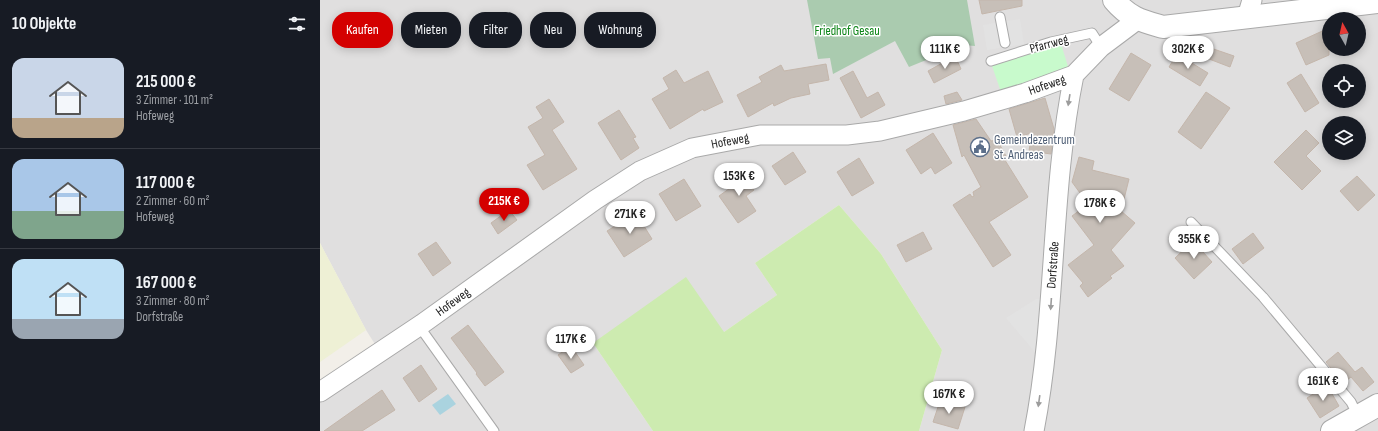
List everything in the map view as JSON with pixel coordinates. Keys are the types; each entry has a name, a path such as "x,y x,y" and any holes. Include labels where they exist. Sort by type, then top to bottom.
{"street":[{"path":"1114,0 1136,20 1163,27 1249,9 1378,2"},
{"name":"Hofeweg","path":"320,392 419,326 640,171 692,148 760,135 846,135 880,131 984,105 1074,75 1101,48 1136,20"},
{"name":"Dorfstraße","path":"1034,431 1049,326 1056,214 1068,102 1074,75"},
{"path":"1332,431 1378,405"}],"lane":[{"path":"1000,17 1005,43"},
{"name":"Pfarrweg","path":"991,61 1051,42 1092,33 1101,48"},
{"path":"1191,222 1263,297 1351,402 1358,416"},
{"path":"419,326 494,431"}],"shaded area":[{"path":"320,0 1378,0 1378,431 919,431 942,350 881,254 839,205 755,263 777,295 724,332 593,343 653,431 320,431 320,402 385,360 366,330 320,243"},
{"path":"1020,19 1024,44 987,50 983,25"},
{"path":"1036,299 1045,299 1040,358 1006,318"}],"green space":[{"name":"Friedhof Gesau","path":"807,0 967,0 975,46 963,45 909,67 895,41 833,74 830,58 818,59"},
{"path":"1061,44 1070,73 1001,92 992,66"},
{"path":"839,205 881,254 942,350 919,431 653,431 593,343 686,277 724,332 777,295 755,263"},
{"path":"320,243 366,330 320,362"}],"water":[{"path":"448,394 456,404 440,415 432,405"}],"building":[{"path":"979,0 1022,0 1022,6 982,14"},
{"path":"1322,31 1322,56 1327,56 1306,65 1296,43"},
{"path":"1199,44 1234,56 1230,67 1196,54"},
{"path":"1131,53 1151,65 1129,101 1109,89"},
{"path":"1177,54 1208,73 1200,86 1169,67"},
{"path":"955,56 961,69 934,83 928,71"},
{"path":"826,64 829,80 808,84 810,94 791,98 774,106 773,103 748,117 737,95 762,82 759,77 781,65 784,71"},
{"path":"676,70 684,83 708,71 723,102 704,111 703,109 670,129 652,99 669,89 663,78"},
{"path":"853,71 867,98 878,92 885,105 861,118 840,78"},
{"path":"1301,74 1319,103 1305,112 1287,83"},
{"path":"957,92 962,100 946,104 944,96"},
{"path":"1206,92 1230,108 1201,149 1178,132"},
{"path":"1045,98 1054,129 1051,154 1029,151 1032,133 1017,137 1009,109"},
{"path":"549,99 564,122 552,130 577,169 543,190 527,165 545,155 528,127 543,118 536,107"},
{"path":"619,110 636,137 633,138 639,148 621,160 598,123"},
{"path":"976,119 991,141 997,140 1006,156 1003,157 1028,197 989,222 1011,255 993,267 953,205 970,194 972,197 974,196 973,192 981,187 964,155 962,157 953,125"},
{"path":"1306,130 1319,143 1306,156 1321,171 1302,190 1274,162"},
{"path":"933,133 952,163 935,174 931,167 921,174 906,150"},
{"path":"793,152 806,172 785,185 772,166"},
{"path":"1079,157 1094,161 1092,170 1129,179 1121,211 1135,223 1111,250 1124,266 1110,276 1112,278 1088,297 1080,286 1083,283 1068,265 1094,245 1072,216 1088,204 1072,182"},
{"path":"859,158 874,183 852,196 837,172"},
{"path":"740,170 754,190 746,196 756,211 738,223 719,196 733,186 728,178"},
{"path":"1357,176 1375,195 1358,211 1340,191"},
{"path":"684,179 701,206 676,221 659,194"},
{"path":"509,210 517,220 498,234 491,223"},
{"path":"636,213 652,239 624,257 607,231"},
{"path":"923,232 932,249 906,262 897,245"},
{"path":"1253,233 1264,248 1243,264 1232,249"},
{"path":"1193,241 1212,262 1194,279 1175,258"},
{"path":"436,242 451,263 433,276 418,254"},
{"path":"468,325 504,372 485,386 451,338"},
{"path":"571,346 584,365 571,373 558,355"},
{"path":"1338,352 1355,372 1362,367 1374,382 1363,391 1351,377 1343,383 1326,362"},
{"path":"421,365 437,389 419,402 403,378"},
{"path":"1327,385 1339,406 1320,418 1307,398"},
{"path":"382,390 395,410 362,431 324,431"},
{"path":"940,401 965,407 958,429 933,422"}],"place":[{"name":"Gemeindezentrum St. Andreas","path":"980,147"}]}
